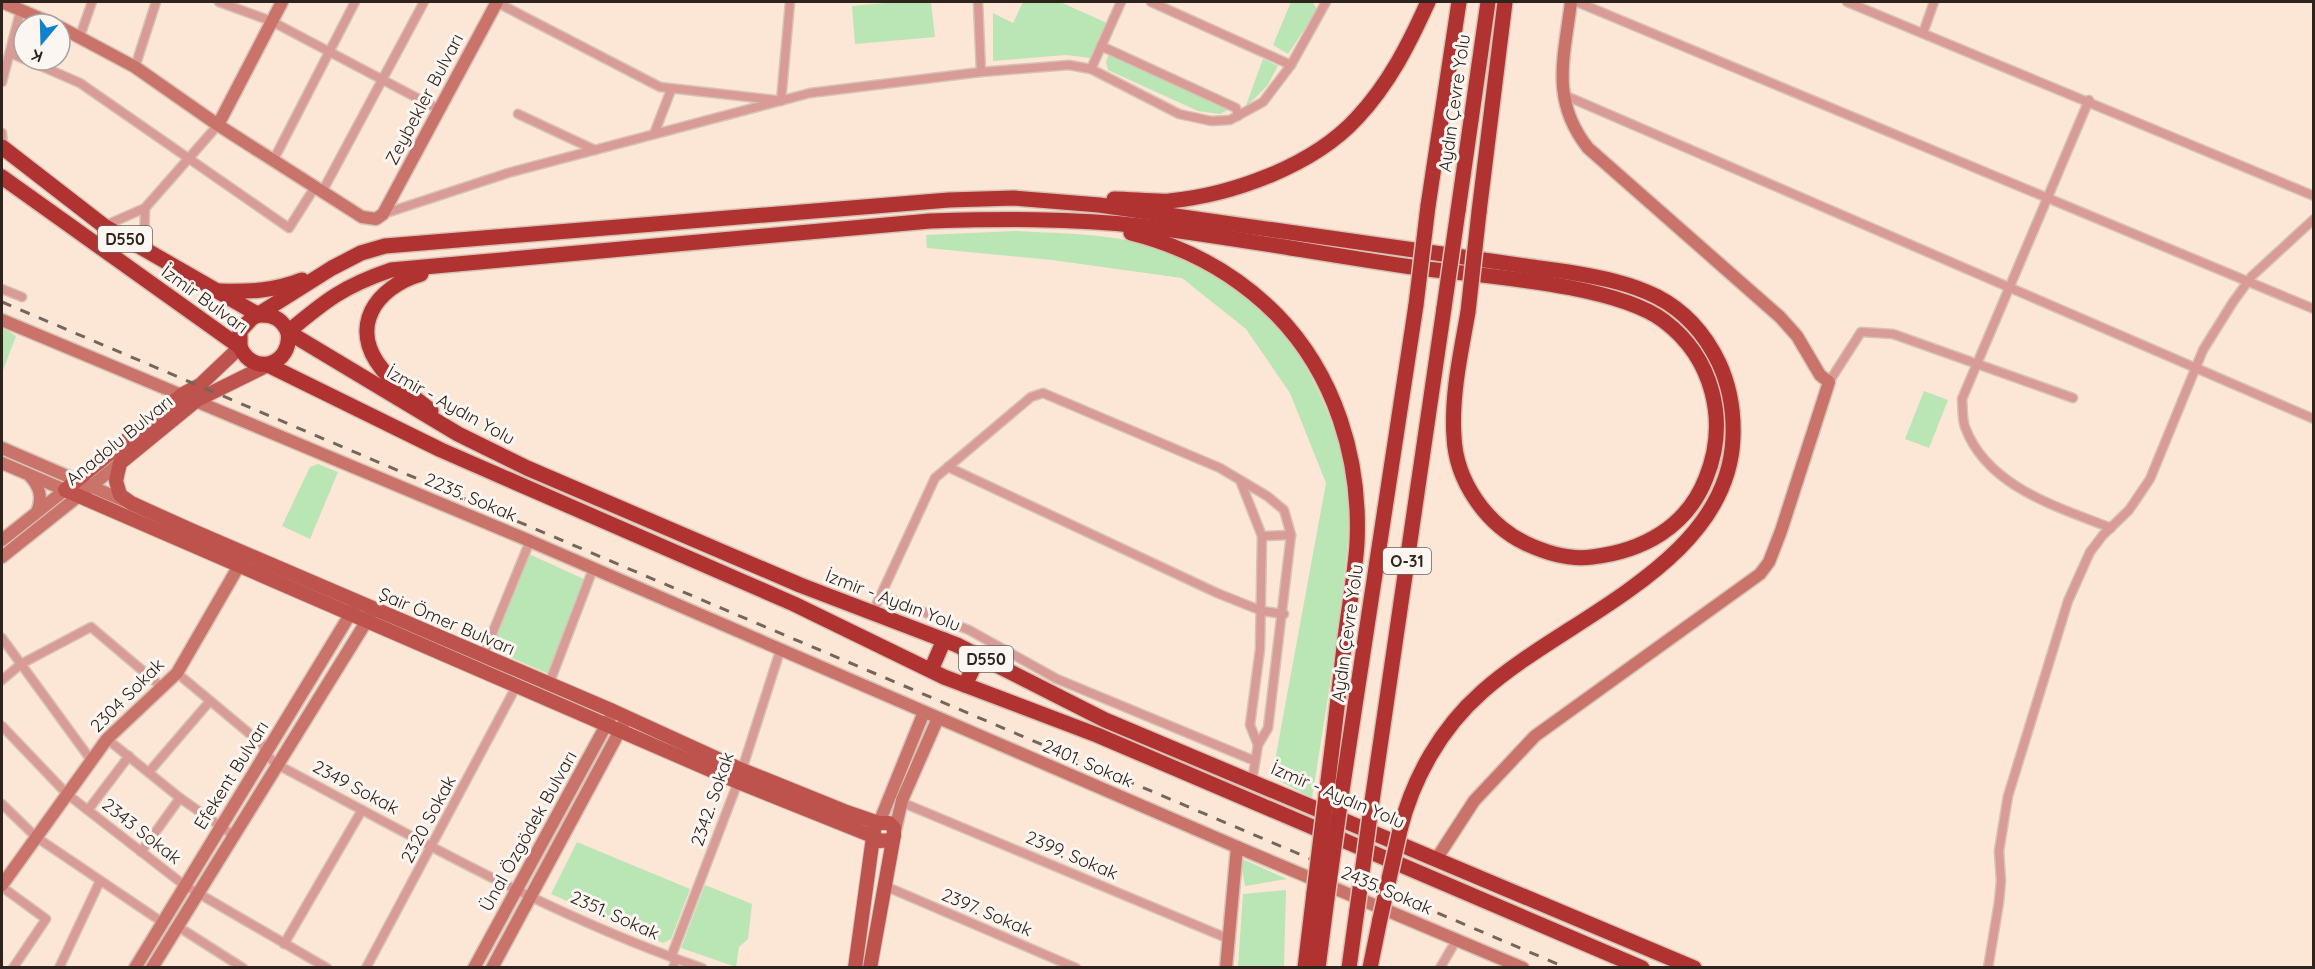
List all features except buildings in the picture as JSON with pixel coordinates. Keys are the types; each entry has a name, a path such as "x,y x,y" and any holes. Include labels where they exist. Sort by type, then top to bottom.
{"highway":[{"path":"240,347 239,339 244,324 332,268 361,253 385,246 949,200 1014,198 1167,201 1224,192 1312,155 1356,120 1388,80 1409,45 1428,2"},
{"name":"Aydın Çevre Yolu","path":"1318,968 1320,896 1333,800 1416,305 1428,206 1459,2"},
{"name":"Aydın Çevre Yolu","path":"1349,968 1488,2"},
{"path":"268,365 279,361 288,349 288,332 332,296 360,281 391,270 930,221 1019,218 1141,226 1550,286 1635,304 1664,321 1691,347 1707,374 1715,398 1716,444 1711,467 1688,511 1672,527 1639,547 1620,554 1583,558 1547,553 1512,536 1483,512 1464,479 1454,439 1468,312 1479,212 1505,2"},
{"name":"İzmir Bulvarı","path":"2,143 104,226 259,315"},
{"name":"İzmir Bulvarı","path":"2,177 240,347 248,359 268,365"},
{"path":"1014,198 1111,207 1613,279 1652,292 1688,318 1711,346 1727,380 1734,414 1732,449 1726,478 1708,515 1684,546 1644,579 1514,665 1480,693 1450,727 1428,759 1407,800 1370,968"},
{"path":"1078,221 1188,250 1226,272 1264,301 1294,332 1323,377 1341,420 1352,460 1357,543 1333,800"},
{"path":"455,264 400,280 387,290 374,305 368,320 366,336 372,354 383,370 458,434"},
{"path":"214,291 253,292 277,289 332,268"},
{"name":"İzmir - Aydın Yolu","path":"259,315 280,320 288,332 458,434 527,468 872,614 945,640 1105,720 1694,968"},
{"name":"D550","path":"268,365 441,450 794,604 965,685 1097,735 1642,968"},
{"path":"931,670 945,640"},
{"path":"965,685 979,656"},
{"path":"1305,968 1320,896"}],"main road":[{"name":"Anadolu Bulvarı","path":"64,490 183,394 200,385 240,347"},
{"name":"Anadolu Bulvarı","path":"120,463 197,400 268,365"},
{"path":"120,463 116,481 120,495 131,503"},
{"name":"Şair Ömer Bulvarı","path":"64,490 239,566 354,607"},
{"name":"Şair Ömer Bulvarı","path":"131,503 246,553 517,685 621,730 877,830 884,842 890,840 894,835"},
{"name":"Şair Ömer Bulvarı","path":"370,615 483,656 613,711 739,775"},
{"path":"855,968 877,830"},
{"path":"870,968 894,835"}],"street":[{"path":"2,2 22,5 2,82"},
{"path":"80,36 92,2"},
{"path":"135,67 156,2"},
{"path":"219,2 271,21 440,110"},
{"path":"104,226 146,208 218,125 282,2"},
{"path":"274,159 355,2"},
{"path":"55,72 80,83 289,228 318,190 384,80 424,2"},
{"path":"497,2 621,67 671,90 781,101"},
{"name":"Zeybekler Bulvarı","path":"383,214 497,2"},
{"path":"781,101 789,2"},
{"path":"978,2 981,72"},
{"path":"1091,69 1121,2"},
{"path":"1151,2 1291,65"},
{"path":"72,32 135,67 218,125 274,159 318,190 362,217 376,219 383,214 508,173 810,93 981,72 1069,65 1091,69 1179,114 1210,122 1230,120 1263,102 1291,65 1326,2"},
{"path":"1571,2 1562,78 1566,112 1575,132 1588,148 1780,317 1797,336 1820,375 1829,382"},
{"path":"1577,2 2048,196 2313,309"},
{"path":"1847,2 2089,100 2313,196"},
{"path":"1923,33 1935,2"},
{"path":"1101,46 1236,108 1238,116"},
{"path":"654,134 671,90"},
{"path":"1564,95 2313,419"},
{"path":"2089,100 1962,399 1965,427 1989,465 2034,497 2111,528"},
{"path":"518,114 595,150"},
{"path":"144,251 146,208"},
{"path":"1988,968 2001,881 1999,850 2011,780 2027,739 2068,601 2090,552 2129,510 2150,479 2203,350 2247,282 2313,219"},
{"path":"2,288 22,297"},
{"name":"2235. Sokak","path":"2,320 530,541 924,712"},
{"path":"1437,858 1474,801 1534,736 1760,574 1769,562 1781,531 1829,382 1861,332 1893,334 2073,398"},
{"path":"872,614 935,478 1031,397 1043,393 1220,468 1267,496 1284,510 1291,535 1284,614 1268,729 1258,745 1252,781"},
{"name":"Şair Ömer Bulvarı","path":"2,448 131,503"},
{"name":"Şair Ömer Bulvarı","path":"2,463 64,490"},
{"name":"Anadolu Bulvarı","path":"2,557 120,463"},
{"path":"948,467 1206,588 1262,611 1284,614"},
{"path":"30,475 39,489 41,498 37,512"},
{"path":"1240,480 1262,536 1260,649 1250,725 1258,745"},
{"name":"Anadolu Bulvarı","path":"2,540 64,490"},
{"path":"1262,536 1291,535"},
{"path":"483,656 530,541"},
{"name":"2304 Sokak","path":"2,886 107,739 177,673 246,553"},
{"path":"549,684 593,569"},
{"path":"881,595 942,617 1058,679 1255,761"},
{"name":"Efekent Bulvarı","path":"135,968 354,607"},
{"name":"Efekent Bulvarı","path":"152,968 370,615"},
{"path":"2,680 21,664 91,627 162,687"},
{"path":"2,638 91,760"},
{"name":"2342. Sokak","path":"673,961 780,651"},
{"name":"2349 Sokak","path":"177,673 262,744 266,754 276,764 517,889"},
{"name":"2320 Sokak","path":"366,968 517,685"},
{"path":"149,772 210,701"},
{"name":"Ünal Özgödek Bulvarı","path":"474,968 613,711"},
{"path":"877,830 924,712"},
{"name":"2401. Sokak","path":"924,712 1237,847"},
{"name":"Ünal Özgödek Bulvarı","path":"492,968 627,718"},
{"path":"894,835 901,802 938,718"},
{"name":"2343 Sokak","path":"2,726 67,794 184,885 327,968"},
{"path":"107,739 180,798 233,835"},
{"path":"88,810 129,756"},
{"path":"141,852 180,798"},
{"name":"2399. Sokak","path":"901,802 1229,939"},
{"path":"2,804 36,837 162,922"},
{"path":"284,944 362,810"},
{"path":"1226,968 1237,847"},
{"name":"2435. Sokak","path":"1237,847 1523,968"},
{"path":"59,968 100,881"},
{"path":"2,886 46,919 13,968"},
{"name":"2397. Sokak","path":"885,886 1076,968"},
{"name":"2351. Sokak","path":"517,889 673,961 702,968"},
{"path":"177,926 243,968"},
{"path":"1440,968 1457,939"}],"green space":[{"path":"931,2 935,37 855,44 852,6"},
{"path":"1023,2 1060,2 1107,23 1090,58 1066,55 993,61 993,13 1013,23"},
{"path":"1291,2 1313,2 1317,10 1288,54 1273,45"},
{"path":"1110,51 1231,108 1220,114 1198,111 1108,70 1106,62"},
{"path":"1263,59 1278,66 1267,86 1245,108"},
{"path":"1016,231 1091,235 1128,240 1164,250 1194,262 1237,288 1263,309 1287,337 1312,378 1339,445 1345,467 1349,513 1340,614 1312,798 1272,777 1326,483 1290,393 1246,329 1182,278 1052,260 927,248 926,235"},
{"path":"2,327 16,336 2,373"},
{"path":"1924,391 1948,400 1929,448 1905,439"},
{"path":"318,464 338,472 310,539 282,526 310,467"},
{"path":"529,554 586,580 549,674 489,648"},
{"path":"577,842 690,889 671,939 663,943 551,894"},
{"path":"1240,858 1287,879 1245,886"},
{"path":"705,885 752,904 748,939 739,947 736,967 681,948"},
{"path":"1286,890 1284,967 1238,967 1243,894"}],"railway":[{"path":"2,302 1567,968"}]}
